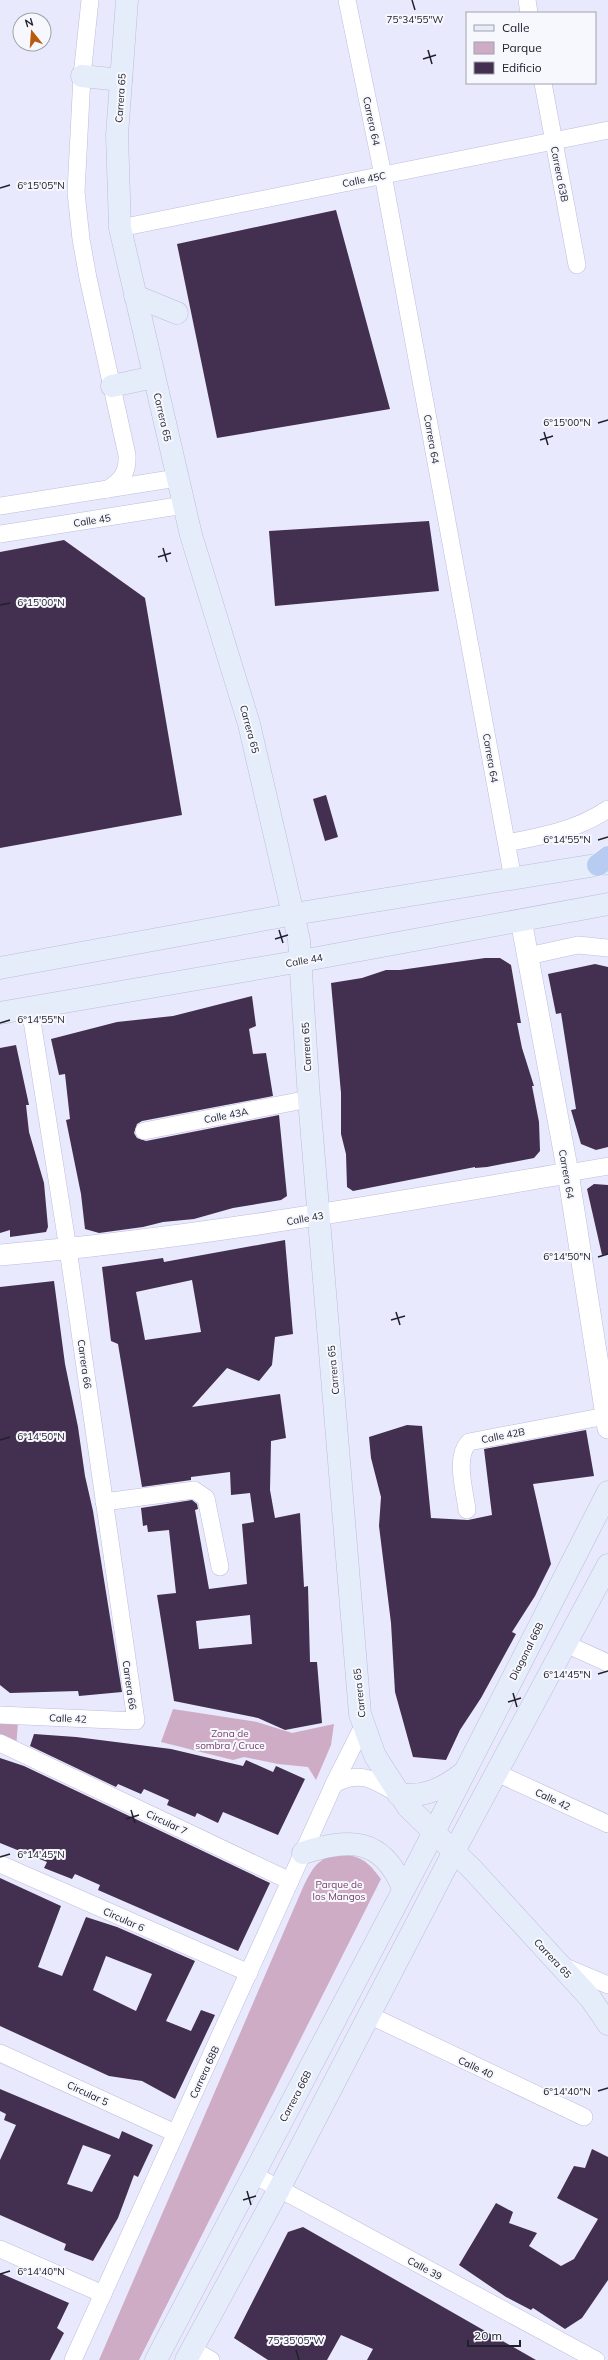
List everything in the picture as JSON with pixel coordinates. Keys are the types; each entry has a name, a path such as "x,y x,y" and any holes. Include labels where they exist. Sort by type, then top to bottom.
{"main road":[{"name":"Carrera 65","path":"127,0 117,135 120,228 191,535 249,724 294,914 301,961 309,1099 320,1215 358,1701 363,1726 375,1756 398,1794 559,1965 590,1999 608,2024"},
{"path":"82,76 121,80"},
{"path":"135,296 177,313"},
{"path":"112,386 154,378"},
{"path":"0,968 294,914 513,879 605,862"},
{"name":"Calle 44","path":"0,1013 301,961 608,904"},
{"name":"Diagonal 66B","path":"434,1832 608,1492"},
{"path":"189,2354 279,2189 454,1852 608,1565"},
{"path":"398,1794 420,1795 436,1790 464,1772"},
{"name":"Carrera 66B","path":"156,2360 403,1888 434,1832"},
{"path":"303,1853 336,1843 347,1842 365,1846 378,1853 388,1862 403,1888"}],"street":[{"path":"90,0 82,76 76,192 81,239 102,348 112,386 128,463 126,471 120,481 108,488"},
{"name":"Carrera 64","path":"347,0 383,175 513,879"},
{"path":"527,0 529,12"},
{"name":"Carrera 63B","path":"542,84 577,265"},
{"name":"Calle 45C","path":"120,228 608,130"},
{"path":"0,506 177,478"},
{"name":"Calle 45","path":"0,534 184,505"},
{"path":"506,843 559,832 589,822 608,809"},
{"name":"Carrera 64","path":"521,920 568,1173 606,1410"},
{"path":"528,956 578,945 608,948"},
{"name":"Carrera 66","path":"30,1008 68,1249 136,1720"},
{"name":"Calle 43A","path":"144,1131 309,1099"},
{"name":"Calle 43","path":"0,1255 68,1249 320,1215 608,1166"},
{"name":"Calle 42B","path":"467,1510 461,1457 462,1448 469,1442 606,1410"},
{"path":"104,1502 194,1490 200,1493 206,1498 220,1567"},
{"path":"566,1644 608,1663"},
{"name":"Calle 42","path":"0,1715 136,1720"},
{"name":"Carrera 68B","path":"73,2360 290,1880 334,1784 363,1726"},
{"name":"Circular 7","path":"0,1742 290,1880"},
{"name":"Calle 42","path":"497,1773 608,1824"},
{"path":"334,1784 356,1776 366,1778 398,1794"},
{"name":"Circular 6","path":"0,1864 249,1973"},
{"path":"559,1965 608,1985"},
{"name":"Calle 40","path":"369,2015 584,2117"},
{"name":"Circular 5","path":"0,2053 175,2133"},
{"name":"Calle 39","path":"254,2175 596,2360"},
{"path":"0,2249 103,2294"},
{"path":"189,2354 212,2360"}],"green space":[{"name":"Zona de sombra / Cruce","path":"173,1709 257,1722 292,1733 334,1724 331,1745 316,1780 308,1767 278,1764 244,1757 233,1760 161,1742"},
{"path":"0,1722 18,1723 16,1748 0,1741"},
{"name":"Parque de los Mangos","path":"342,1854 364,1861 381,1879 139,2360 99,2360 304,1885 314,1867 318,1863 328,1857"}],"building":[{"path":"336,210 390,409 217,438 177,244"},
{"path":"429,521 439,591 275,606 269,531"},
{"path":"64,540 145,598 182,815 0,848 0,552"},
{"path":"326,795 338,837 325,841 313,799"},
{"path":"485,958 500,958 511,965 521,1023 517,1023 522,1048 534,1086 532,1086 539,1122 540,1151 534,1158 487,1167 475,1167 353,1191 347,1187 346,1154 341,1134 341,1093 331,983 362,978 386,970 400,970"},
{"path":"595,964 608,967 608,1147 596,1150 581,1144 571,1110 576,1109 561,1013 556,1014 548,974"},
{"path":"252,996 256,1026 249,1029 253,1054 266,1053 273,1096 142,1121 137,1124 134,1133 137,1138 146,1141 279,1115 287,1196 281,1200 233,1208 194,1219 163,1222 143,1227 99,1233 85,1229 81,1194 66,1120 70,1119 65,1074 59,1075 51,1039 117,1022 173,1016"},
{"path":"16,1045 29,1105 26,1105 29,1132 44,1183 48,1227 46,1232 10,1237 10,1230 0,1233 0,1048"},
{"path":"594,1184 608,1185 608,1254 602,1255 587,1189"},
{"path":"285,1240 293,1334 275,1337 272,1365 259,1381 227,1368 192,1407 280,1394 286,1438 271,1441 270,1490 275,1518 300,1513 304,1587 308,1586 310,1662 317,1662 322,1723 285,1730 258,1718 174,1701 157,1595 176,1593 169,1530 148,1532 147,1525 143,1526 141,1508 192,1500 197,1504 198,1509 195,1510 209,1589 247,1584 242,1524 254,1522 250,1493 231,1495 230,1472 191,1477 191,1480 142,1487 118,1344 111,1341 102,1267 163,1258 164,1262","holes":["192,1280 201,1332 145,1340 136,1292","250,1615 252,1644 199,1649 196,1621"]},
{"path":"54,1281 65,1364 78,1427 85,1476 93,1511 122,1692 79,1696 78,1691 10,1693 0,1685 0,1287"},
{"path":"407,1425 422,1426 431,1518 468,1520 492,1515 484,1449 586,1430 594,1476 533,1484 551,1564 535,1596 512,1632 516,1634 481,1698 460,1730 446,1760 413,1757 395,1692 391,1623 379,1526 381,1497 371,1458 369,1437"},
{"path":"34,1734 76,1737 171,1749 243,1766 246,1760 273,1772 276,1766 305,1779 278,1835 223,1812 218,1823 197,1813 195,1817 167,1805 169,1800 144,1789 141,1794 118,1784 116,1787 30,1746"},
{"path":"0,1758 24,1766 270,1883 238,1951 98,1890 100,1885 75,1874 72,1879 44,1868 47,1862 0,1843"},
{"path":"0,1878 61,1906 38,1967 62,1976 86,1917 117,1927 195,1961 166,2021 191,2031 201,2010 215,2015 175,2099 142,2081 109,2076 0,2026","holes":["106,1956 152,1974 136,2011 93,1990"]},
{"path":"0,2089 119,2139 122,2131 153,2145 138,2177 134,2175 118,2218 93,2261 64,2250 66,2244 0,2215 0,2160 16,2125 4,2120 6,2114 0,2111","holes":["83,2145 111,2155 92,2192 67,2184"]},
{"path":"592,2149 608,2157 608,2280 582,2318 565,2329 533,2308 531,2310 506,2297 459,2265 496,2203 513,2212 509,2223 537,2233 529,2246 561,2266 574,2259 598,2219 557,2198 574,2166 585,2168"},
{"path":"303,2227 536,2360 367,2360 373,2349 341,2335 327,2360 268,2360 234,2338 288,2232"},
{"path":"0,2273 69,2303 57,2328 64,2333 50,2360 0,2360"}]}
